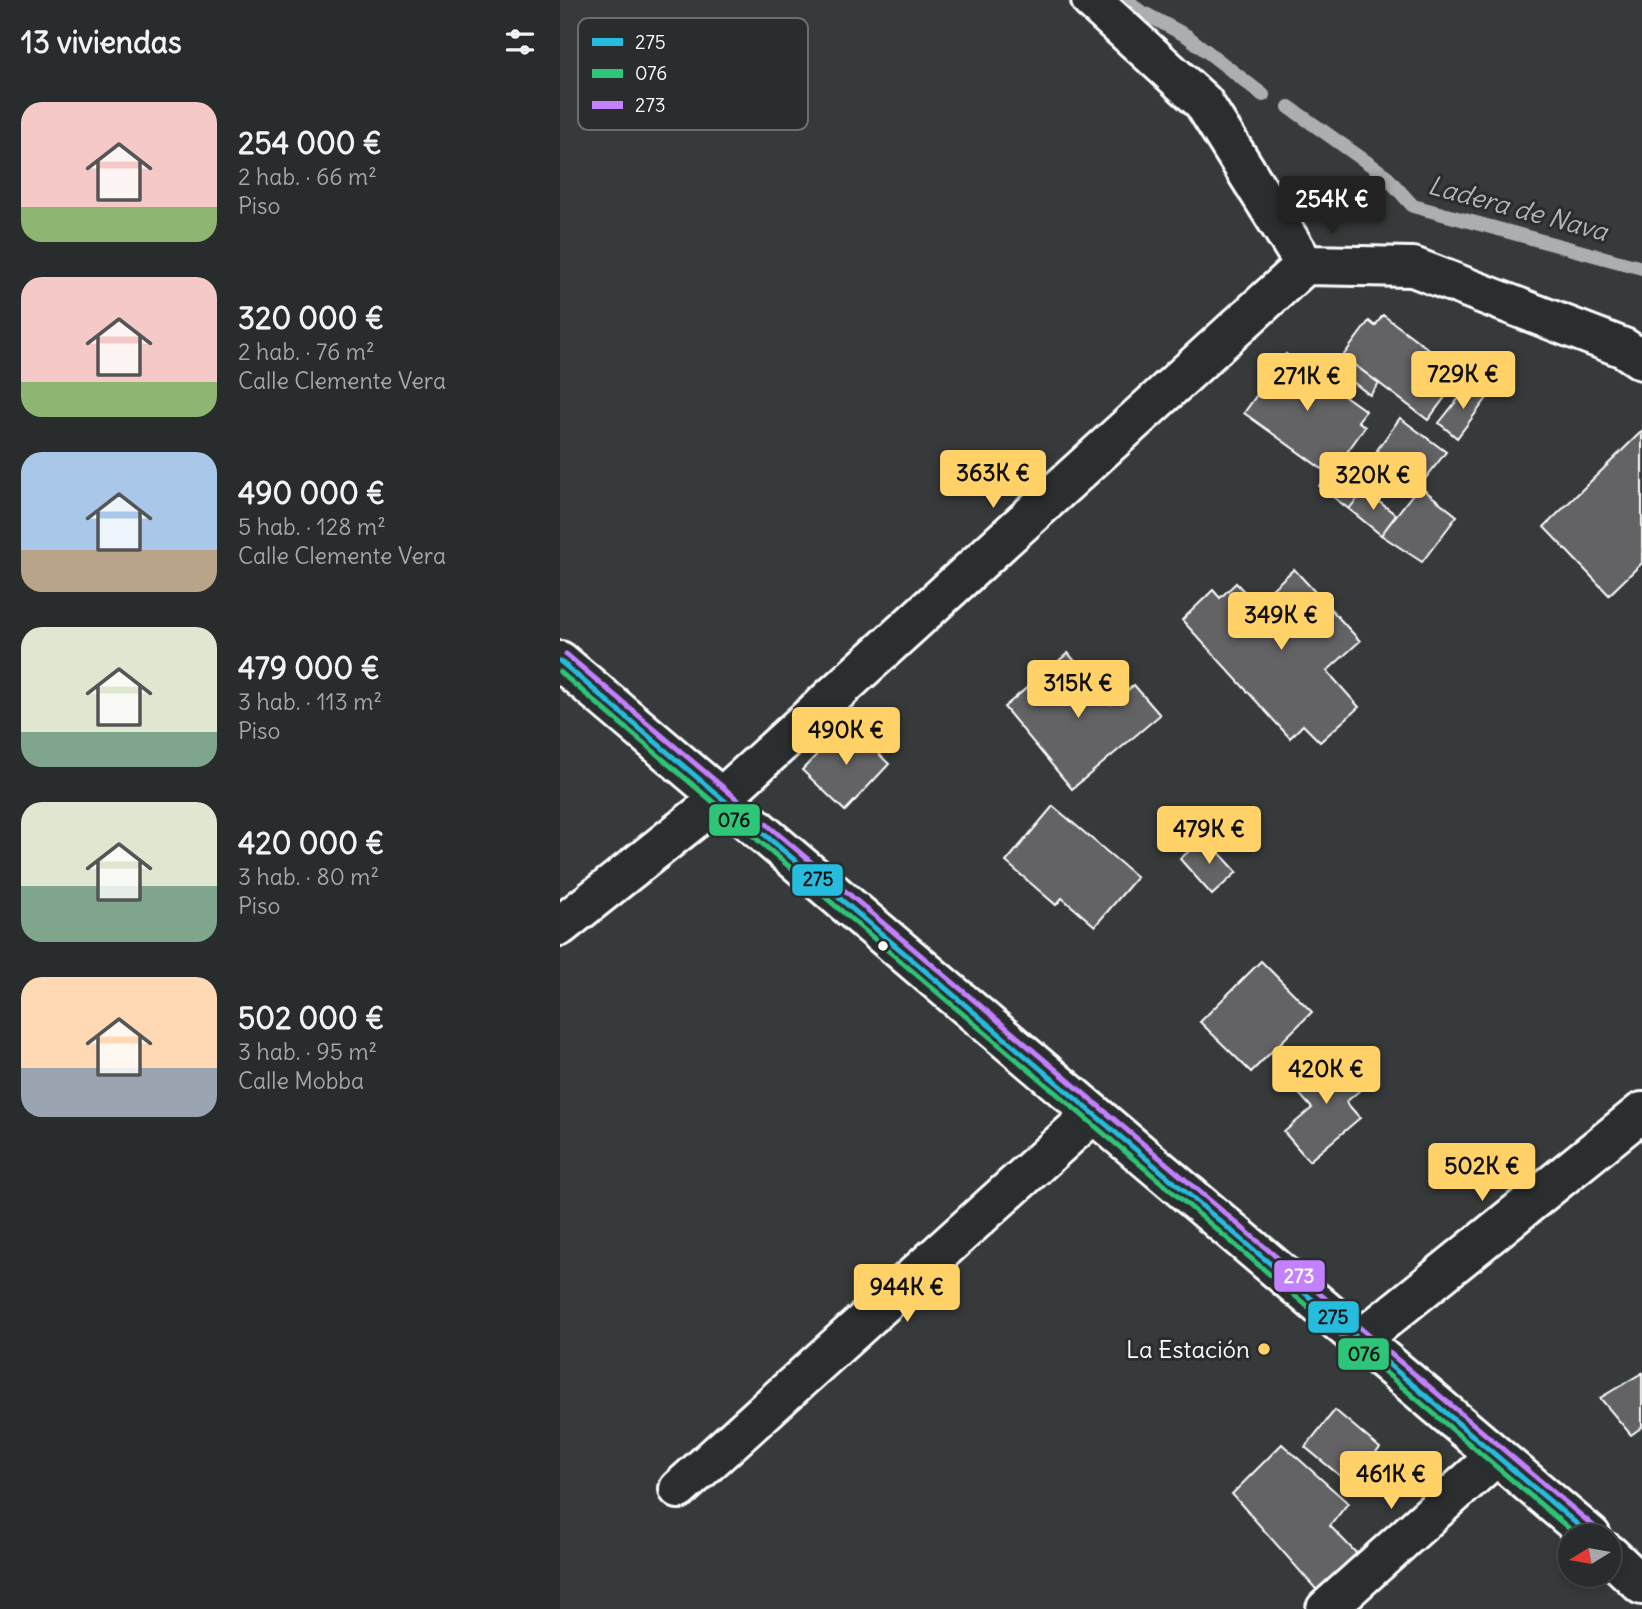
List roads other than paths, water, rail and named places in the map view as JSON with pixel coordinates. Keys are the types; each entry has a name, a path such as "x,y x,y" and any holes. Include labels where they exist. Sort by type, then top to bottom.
{"street":[{"path":"1091,0 1203,102 1305,265"},
{"path":"560,926 721,798 1305,265 1413,267 1624,348 1642,360"},
{"path":"560,661 1577,1524"},
{"path":"1360,1340 1642,1112"},
{"path":"679,1489 1093,1114"},
{"path":"1326,1609 1496,1456"},
{"path":"1621,1565 1642,1585"}],"waterway":[{"name":"Ladera de Nava","path":"1128,0 1138,10 1187,36 1263,95"},
{"name":"Ladera de Nava","path":"1289,107 1385,175 1413,206 1642,268"}],"place":[{"name":"La Estación","path":"1264,1349"}]}
